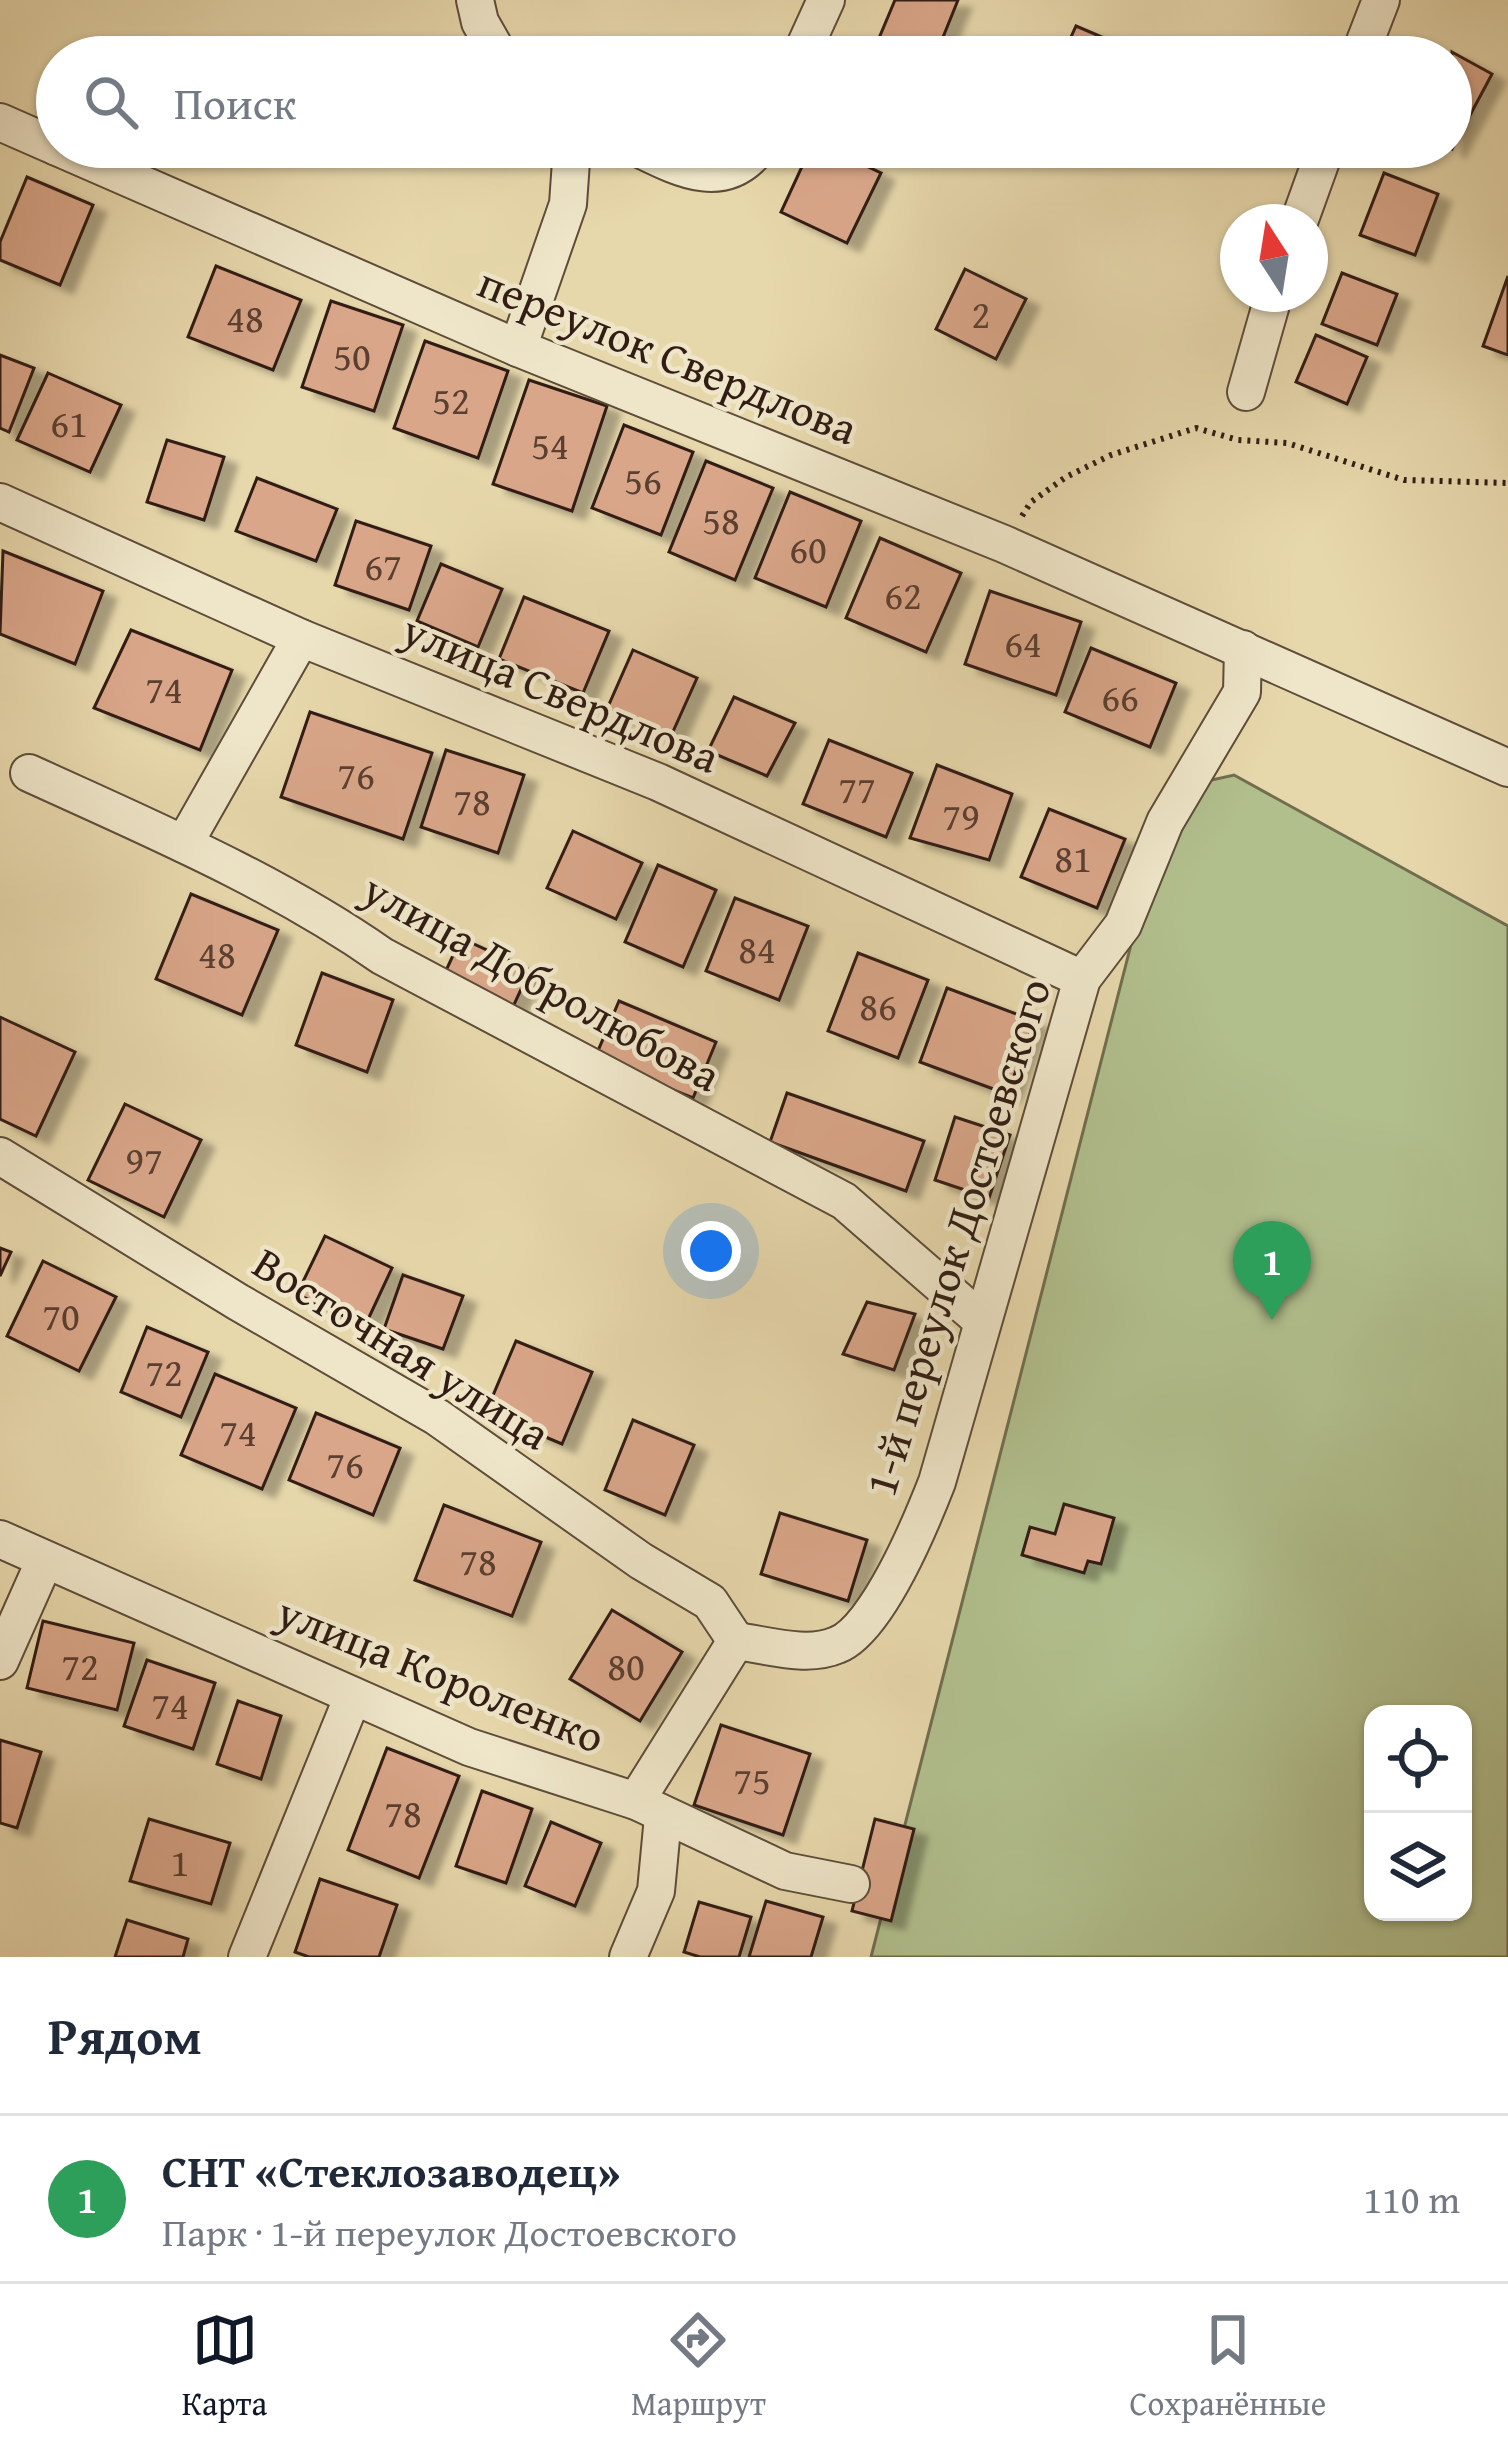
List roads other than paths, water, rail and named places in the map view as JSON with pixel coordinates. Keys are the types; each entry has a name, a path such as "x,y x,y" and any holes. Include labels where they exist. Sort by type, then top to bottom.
{"street":[{"path":"475,0 488,36"},
{"path":"810,36 826,0"},
{"path":"1367,36 1382,0"},
{"name":"переулок Свердлова","path":"0,122 36,138"},
{"name":"переулок Свердлова","path":"105,168 518,348 1004,544 1508,768"},
{"path":"518,348 568,204 571,168"},
{"path":"679,168 708,175 736,168"},
{"path":"1306,204 1319,168"},
{"path":"1246,392 1269,312"},
{"name":"улица Свердлова","path":"0,502 301,638 658,782 1082,979"},
{"path":"184,844 301,638"},
{"name":"1-й переулок Достоевского","path":"736,1641 801,1651 834,1647 859,1633 914,1541 937,1482 1082,979 1123,926 1165,822 1242,692 1243,649"},
{"name":"улица Добролюбова","path":"29,772 328,918 382,956 844,1202 981,1320"},
{"name":"Восточная улица","path":"0,1156 437,1417 625,1550 710,1602 736,1641"},
{"name":"улица Короленко","path":"0,1539 469,1747 649,1809 785,1870 850,1884"},
{"path":"0,1661 44,1562"},
{"path":"628,1957 656,1891 649,1809 736,1641"},
{"path":"247,1957 353,1696"}],"place":[{"name":"СНТ «Стеклозаводец»","path":"1272,1320"}]}
